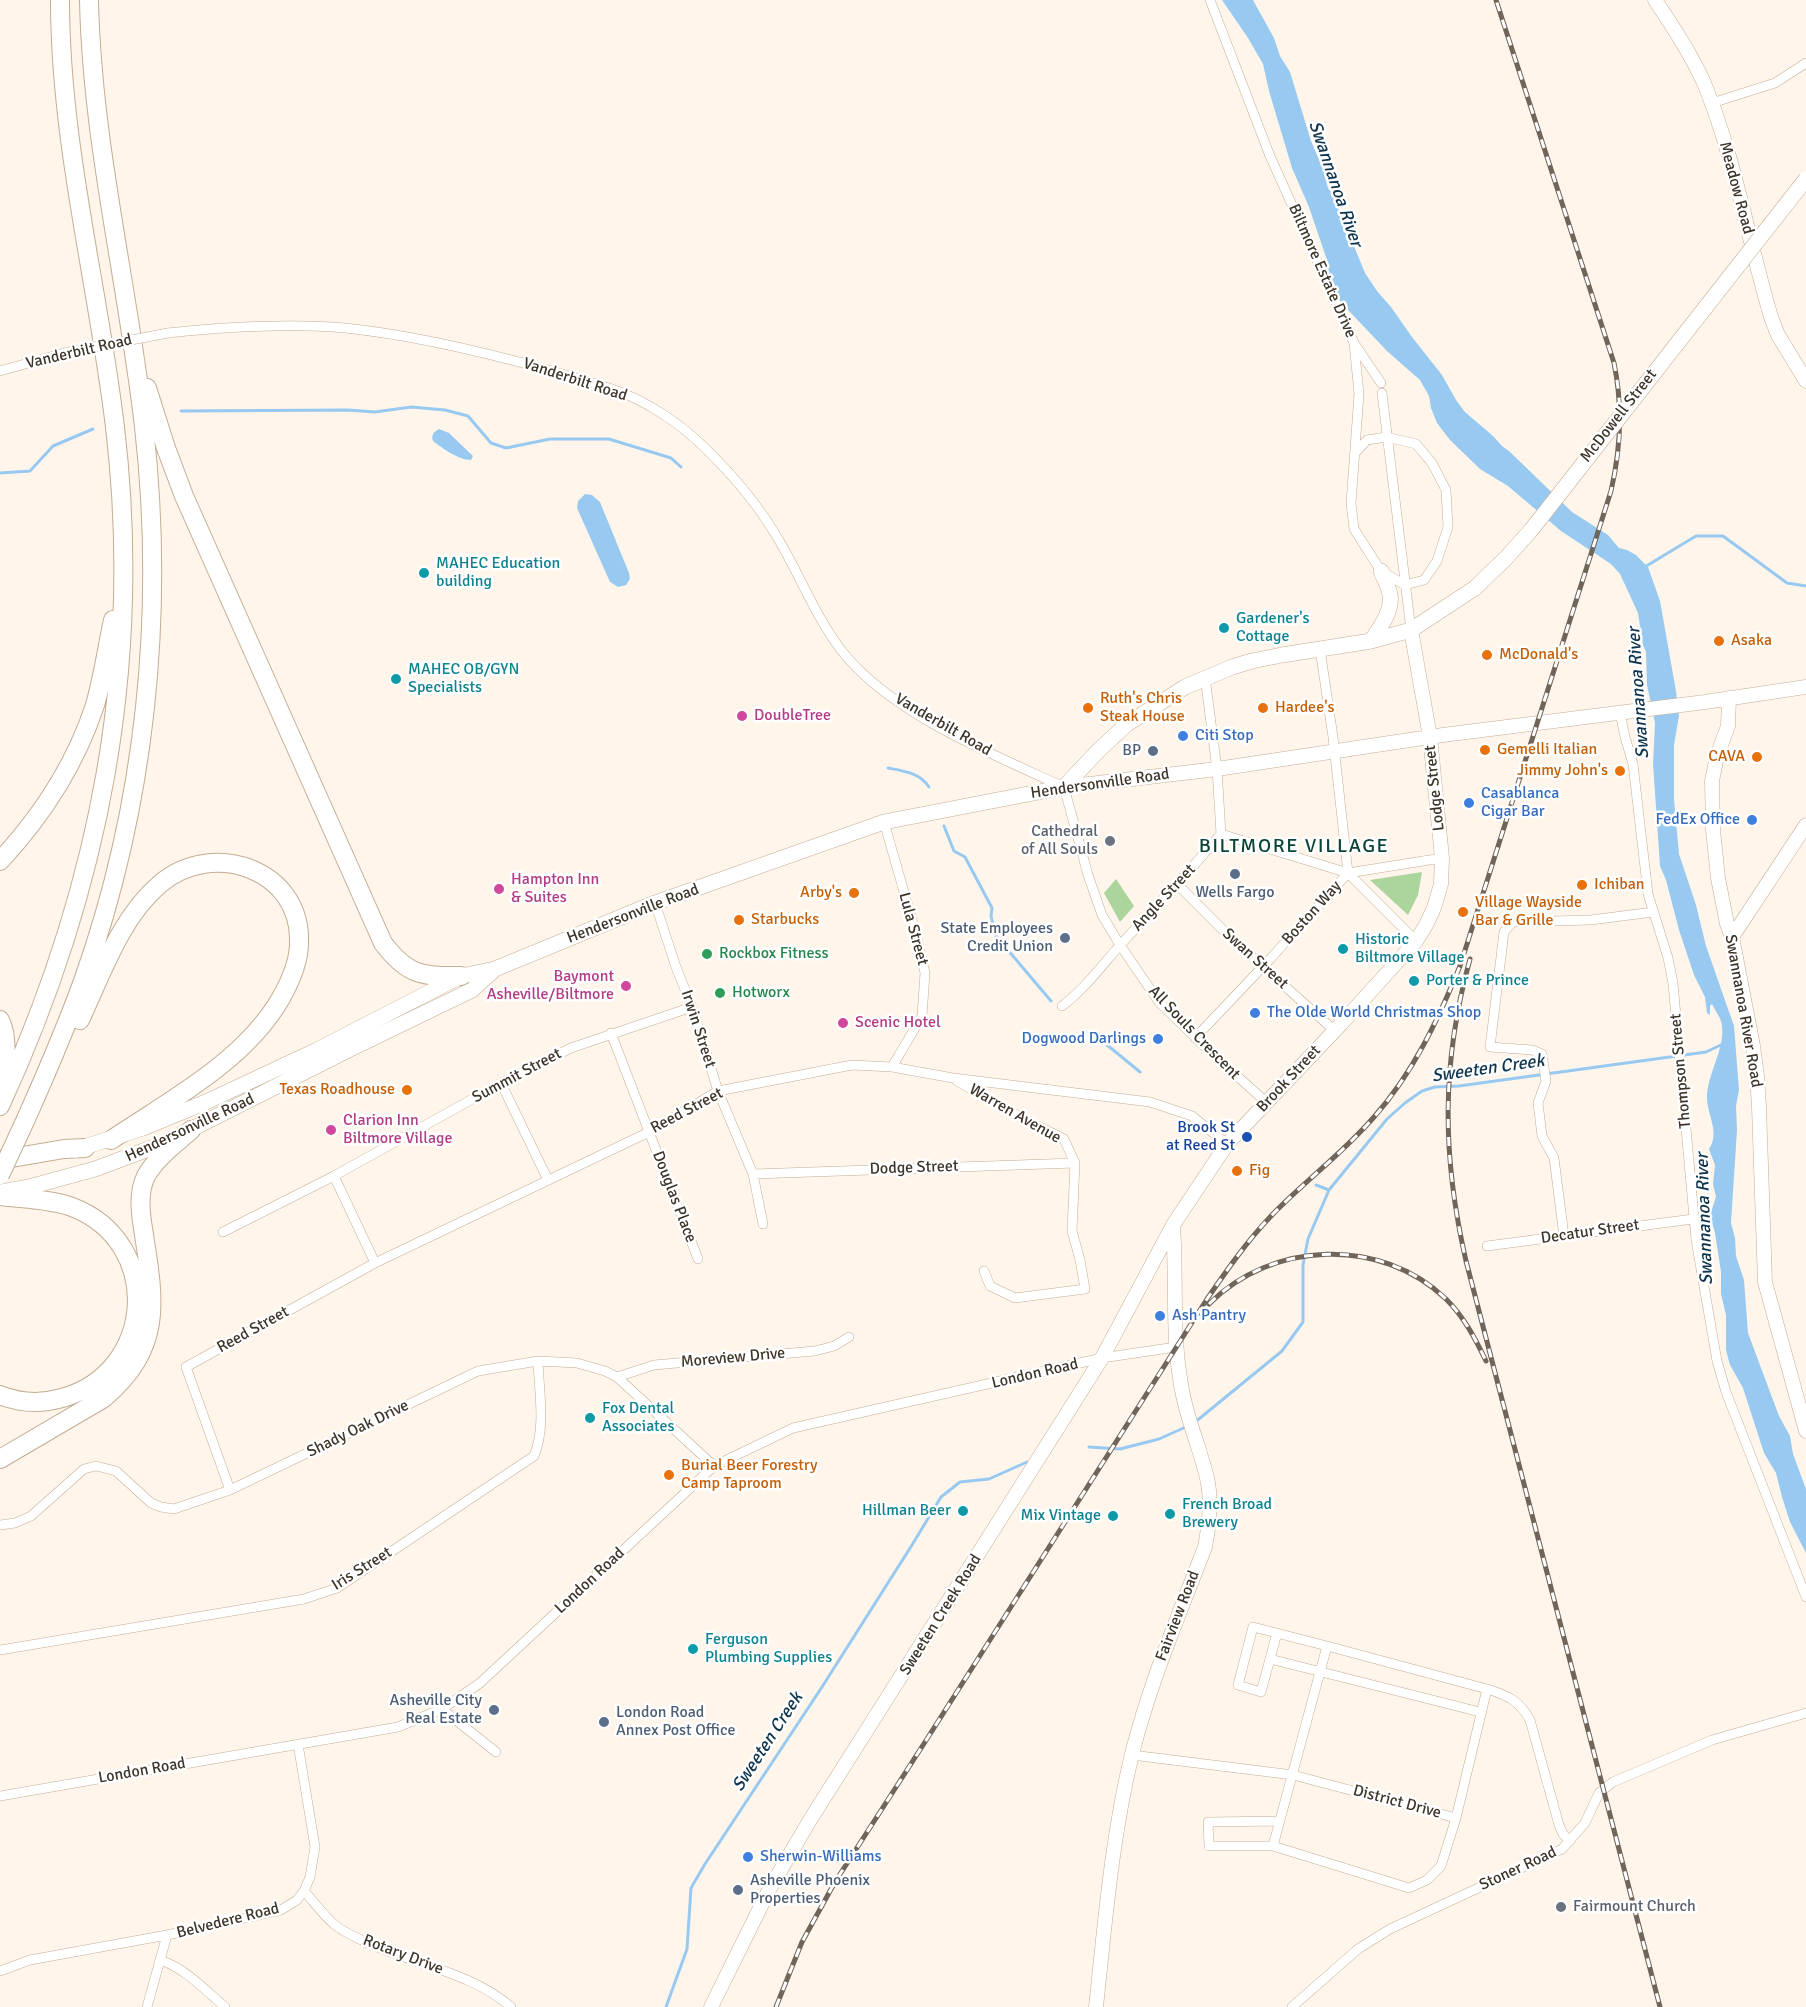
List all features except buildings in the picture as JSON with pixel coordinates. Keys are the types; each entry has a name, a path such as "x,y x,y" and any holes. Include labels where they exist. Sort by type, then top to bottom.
{"highway":[{"path":"0,1106 52,981 82,886 94,837 112,740 118,691 124,578 121,495 115,427 70,131 64,82 60,0"},
{"path":"0,1175 46,1075 84,978 110,892 125,833 142,733 151,630 152,528 144,426 95,100 88,0"},
{"path":"132,347 184,496 383,943 403,965 416,972 430,977 461,976"},
{"path":"0,861 40,814 66,772 81,741 101,683 124,578"},
{"path":"46,1075 77,1025 126,923 142,900 162,882 177,871 201,863 220,862 252,868 280,889 292,907 300,942 297,961 280,1000 265,1022 210,1073 111,1140"},
{"path":"0,1020 6,1045 0,1091"},
{"path":"0,1459 104,1398 118,1386 138,1360 151,1324 152,1305 151,1281 140,1205 141,1191 145,1178 155,1162 191,1131"},
{"path":"0,1162 64,1149 85,1148"},
{"path":"0,1194 71,1207 107,1228 120,1243 128,1258 135,1275 138,1295 137,1315 132,1336 122,1356 92,1386 73,1395 51,1401 30,1402 0,1395"}],"main road":[{"name":"Meadow Road","path":"1655,0 1693,60 1712,103 1726,147 1771,317 1778,335 1806,381"},
{"name":"McDowell Street","path":"1411,630 1476,588 1532,529 1806,180"},
{"path":"1371,641 1382,625 1389,605 1390,596 1381,571"},
{"path":"1064,787 1127,724 1165,698 1204,677 1252,661 1371,641 1411,630"},
{"name":"Lodge Street","path":"1411,630 1430,737 1442,858 1441,884 1434,908 1416,942"},
{"name":"Hendersonville Road","path":"85,1148 174,1115 253,1080 461,976 495,969 655,903 884,822 1064,787 1217,769 1430,737 1806,687"},
{"name":"Swannanoa River Road","path":"1728,698 1730,712 1728,726 1717,756 1712,782 1713,830 1718,878 1753,1046 1758,1086 1765,1282 1806,1429"},
{"path":"1732,937 1806,825"},
{"name":"Brook Street","path":"1173,1225 1227,1144 1416,942"},
{"name":"Hendersonville Road","path":"0,1194 95,1169 191,1131 348,1050 472,990 495,969"},
{"name":"Fairview Road","path":"1096,2007 1117,1830 1132,1755 1158,1668 1205,1546 1210,1508 1209,1484 1182,1395 1176,1347 1173,1225"},
{"name":"Sweeten Creek Road","path":"711,2007 770,1888 810,1820 1102,1359 1173,1225"}],"street":[{"name":"Biltmore Estate Drive","path":"1210,0 1270,156 1354,343 1382,388 1386,437 1411,630"},
{"path":"1712,103 1775,83 1806,63"},
{"name":"Vanderbilt Road","path":"0,371 68,352 168,333 208,329 344,328 433,342 510,359 615,390 644,404 686,430 736,481 780,542 820,619 852,662 871,680 923,717 969,744 1064,787"},
{"path":"1354,343 1359,394 1350,503 1354,529 1381,571 1405,585 1424,580 1437,561 1448,527 1446,490 1432,463 1416,444 1386,437 1367,440 1355,453"},
{"name":"Boston Way","path":"1195,1038 1348,873 1320,649"},
{"path":"1204,677 1217,769 1221,834 1348,873 1442,858"},
{"name":"Thompson Street","path":"1620,713 1633,764 1645,872 1653,912 1668,958 1673,983 1682,1067 1693,1219 1698,1259 1721,1376 1806,1597"},
{"name":"All Souls Crescent","path":"1064,787 1102,915 1120,945 1159,1002 1267,1103"},
{"name":"Lula Street","path":"884,822 925,973 922,1016 892,1067"},
{"name":"Angle Street","path":"1062,1006 1077,995 1120,945 1178,885 1221,834"},
{"path":"1348,873 1416,942"},
{"name":"Swan Street","path":"1178,885 1231,938 1335,1030"},
{"name":"Irwin Street","path":"655,903 692,1007 718,1091 753,1174 762,1224"},
{"path":"1564,1236 1554,1158 1542,1136 1538,1103 1546,1081 1542,1054 1532,1050 1490,1047 1504,932 1513,922 1591,920 1653,912"},
{"name":"Summit Street","path":"224,1232 334,1176 501,1083 571,1048 692,1007"},
{"name":"Douglas Place","path":"611,1034 698,1259"},
{"name":"Reed Street","path":"230,1490 186,1367 375,1263 649,1132 718,1091 852,1065 892,1067 953,1078 1150,1102 1192,1116 1227,1144"},
{"name":"Warren Avenue","path":"953,1078 1024,1119 1064,1138 1075,1163 1072,1231 1085,1289 1015,1298 990,1286 984,1271"},
{"path":"501,1083 548,1180"},
{"name":"Dodge Street","path":"753,1174 1075,1163"},
{"path":"334,1176 375,1263"},
{"name":"Decatur Street","path":"1487,1246 1693,1219"},
{"name":"Moreview Drive","path":"617,1377 654,1365 815,1351 834,1346 849,1337"},
{"name":"London Road","path":"0,1796 398,1727 441,1709 480,1683 714,1466 793,1428 1102,1359 1176,1347"},
{"name":"Shady Oak Drive","path":"0,1525 15,1523 32,1516 84,1469 96,1466 116,1471 151,1503 174,1509 230,1490 478,1371 538,1361 577,1363 617,1377 714,1466"},
{"name":"Iris Street","path":"0,1650 304,1599 337,1588 534,1456 539,1445 541,1430 538,1361"},
{"path":"1277,1633 1261,1692 1238,1685 1253,1627 1277,1633 1327,1646 1487,1689 1512,1698 1526,1711 1530,1720 1559,1825 1563,1834 1570,1841"},
{"path":"1273,1846 1327,1646"},
{"path":"1270,1659 1480,1712"},
{"name":"District Drive","path":"1132,1755 1293,1775 1456,1818 1487,1689"},
{"path":"441,1709 496,1752"},
{"name":"Stoner Road","path":"1292,2007 1358,1949 1390,1929 1557,1852 1570,1841 1590,1815 1599,1792 1613,1782 1718,1738 1806,1713"},
{"path":"298,1744 315,1847 310,1877 304,1891"},
{"path":"1281,1821 1208,1821 1209,1846 1273,1846 1409,1888 1427,1880 1441,1866 1456,1818"},
{"name":"Belvedere Road","path":"0,1971 30,1960 167,1935 281,1910 297,1900 304,1891"},
{"name":"Rotary Drive","path":"304,1891 335,1925 353,1936 381,1949 477,1984 499,1996 511,2007"},
{"path":"147,2007 167,1935"},
{"path":"160,1960 180,1970 225,2007"}],"green space":[{"path":"1422,872 1418,895 1408,915 1370,880"},
{"path":"1116,879 1134,906 1120,922 1104,893"}],"water":[{"path":"1222,0 1253,0 1290,72 1328,188 1365,273 1442,375 1465,412 1572,512 1608,535 1619,548 1636,555 1648,567 1660,601 1679,716 1674,745 1674,799 1679,854 1696,905 1706,946 1734,1026 1739,1090 1736,1106 1737,1130 1731,1223 1736,1256 1744,1280 1748,1333 1779,1416 1790,1436 1793,1454 1806,1489 1806,1553 1790,1522 1776,1473 1764,1453 1743,1388 1730,1365 1726,1350 1726,1315 1721,1294 1721,1272 1710,1215 1716,1197 1713,1184 1715,1165 1709,1149 1713,1131 1707,1099 1722,1040 1721,1021 1712,1004 1710,1015 1707,1013 1705,997 1694,975 1660,866 1653,764 1655,723 1647,685 1646,652 1638,613 1620,574 1611,564 1561,531 1508,486 1480,469 1450,440 1437,423 1429,396 1420,380 1387,351 1331,292 1327,260 1309,207 1292,168 1263,64"},
{"path":"439,429 449,433 473,456 471,460 446,451 433,441 433,434"},
{"path":"585,494 592,495 600,502 629,573 630,579 626,585 618,587 610,582 577,508 578,501"}],"waterway":[{"path":"181,411 348,410 375,412 411,407 445,410 468,416 491,443 506,448 550,439 609,439 671,458 681,467"},
{"path":"0,473 30,471 53,446 93,429"},
{"path":"1643,568 1696,536 1723,536 1787,583 1806,586"},
{"path":"888,768 916,776 929,787"},
{"path":"944,826 954,851 965,857 992,908 991,916 996,936 1051,1001"},
{"path":"1101,1040 1140,1072"},
{"name":"Sweeten Creek","path":"1194,1423 1282,1351 1303,1322 1303,1265 1308,1239 1329,1190 1387,1119 1405,1103 1422,1091 1435,1087 1459,1086 1706,1052 1723,1044"},
{"path":"1316,1185 1329,1190"},
{"name":"Sweeten Creek","path":"1089,1447 1120,1449 1159,1439 1188,1426"},
{"name":"Sweeten Creek","path":"666,2007 687,1949 691,1888 822,1687 941,1497 960,1482 989,1479 1027,1462"}],"railway":[{"path":"776,2007 802,1942 835,1882 1207,1299 1263,1225 1350,1143 1388,1100 1413,1064 1443,1006 1460,966 1611,491 1620,427 1619,396 1614,363 1496,0"},
{"path":"1470,959 1454,1036 1448,1110 1452,1184 1458,1222 1466,1261 1660,2007"},
{"path":"1209,1304 1235,1283 1263,1268 1294,1258 1326,1254 1359,1256 1390,1264 1419,1279 1446,1299 1469,1328 1486,1361"}],"place":[{"name":"MAHEC Education building","path":"424,573"},
{"name":"Gardener's Cottage","path":"1224,628"},
{"name":"Asaka","path":"1719,641"},
{"name":"McDonald's","path":"1487,655"},
{"name":"MAHEC OB/GYN Specialists","path":"396,679"},
{"name":"Ruth's Chris Steak House","path":"1088,708"},
{"name":"Hardee's","path":"1263,708"},
{"name":"DoubleTree","path":"742,716"},
{"name":"Citi Stop","path":"1183,736"},
{"name":"Gemelli Italian","path":"1485,750"},
{"name":"BP","path":"1153,751"},
{"name":"CAVA","path":"1757,757"},
{"name":"Jimmy John's","path":"1620,771"},
{"name":"Casablanca Cigar Bar","path":"1469,803"},
{"name":"FedEx Office","path":"1752,820"},
{"name":"Cathedral of All Souls","path":"1110,841"},
{"name":"Wells Fargo","path":"1235,874"},
{"name":"Ichiban","path":"1582,885"},
{"name":"Hampton Inn & Suites","path":"499,889"},
{"name":"Arby's","path":"854,893"},
{"name":"Village Wayside Bar & Grille","path":"1463,912"},
{"name":"Starbucks","path":"739,920"},
{"name":"State Employees Credit Union","path":"1065,938"},
{"name":"Historic Biltmore Village","path":"1343,949"},
{"name":"Rockbox Fitness","path":"707,954"},
{"name":"Porter & Prince","path":"1414,981"},
{"name":"Baymont Asheville/Biltmore","path":"626,986"},
{"name":"Hotworx","path":"720,993"},
{"name":"The Olde World Christmas Shop","path":"1255,1013"},
{"name":"Scenic Hotel","path":"843,1023"},
{"name":"Dogwood Darlings","path":"1158,1039"},
{"name":"Texas Roadhouse","path":"407,1090"},
{"name":"Clarion Inn Biltmore Village","path":"331,1130"},
{"name":"Brook St at Reed St","path":"1247,1137"},
{"name":"Fig","path":"1237,1171"},
{"name":"Ash Pantry","path":"1160,1316"},
{"name":"Fox Dental Associates","path":"590,1418"},
{"name":"Burial Beer Forestry Camp Taproom","path":"669,1475"},
{"name":"Hillman Beer","path":"963,1511"},
{"name":"French Broad Brewery","path":"1170,1514"},
{"name":"Mix Vintage","path":"1113,1516"},
{"name":"Ferguson Plumbing Supplies","path":"693,1649"},
{"name":"Asheville City Real Estate","path":"494,1710"},
{"name":"London Road Annex Post Office","path":"604,1722"},
{"name":"Sherwin-Williams","path":"748,1857"},
{"name":"Asheville Phoenix Properties","path":"738,1890"},
{"name":"Fairmount Church","path":"1561,1907"}],"district":[{"name":"BILTMORE VILLAGE","path":"1294,847"}],"water label":[{"name":"Swannanoa River","path":"1335,184"},
{"name":"Swannanoa River","path":"1639,693"},
{"name":"Swannanoa River","path":"1705,1219"}]}
